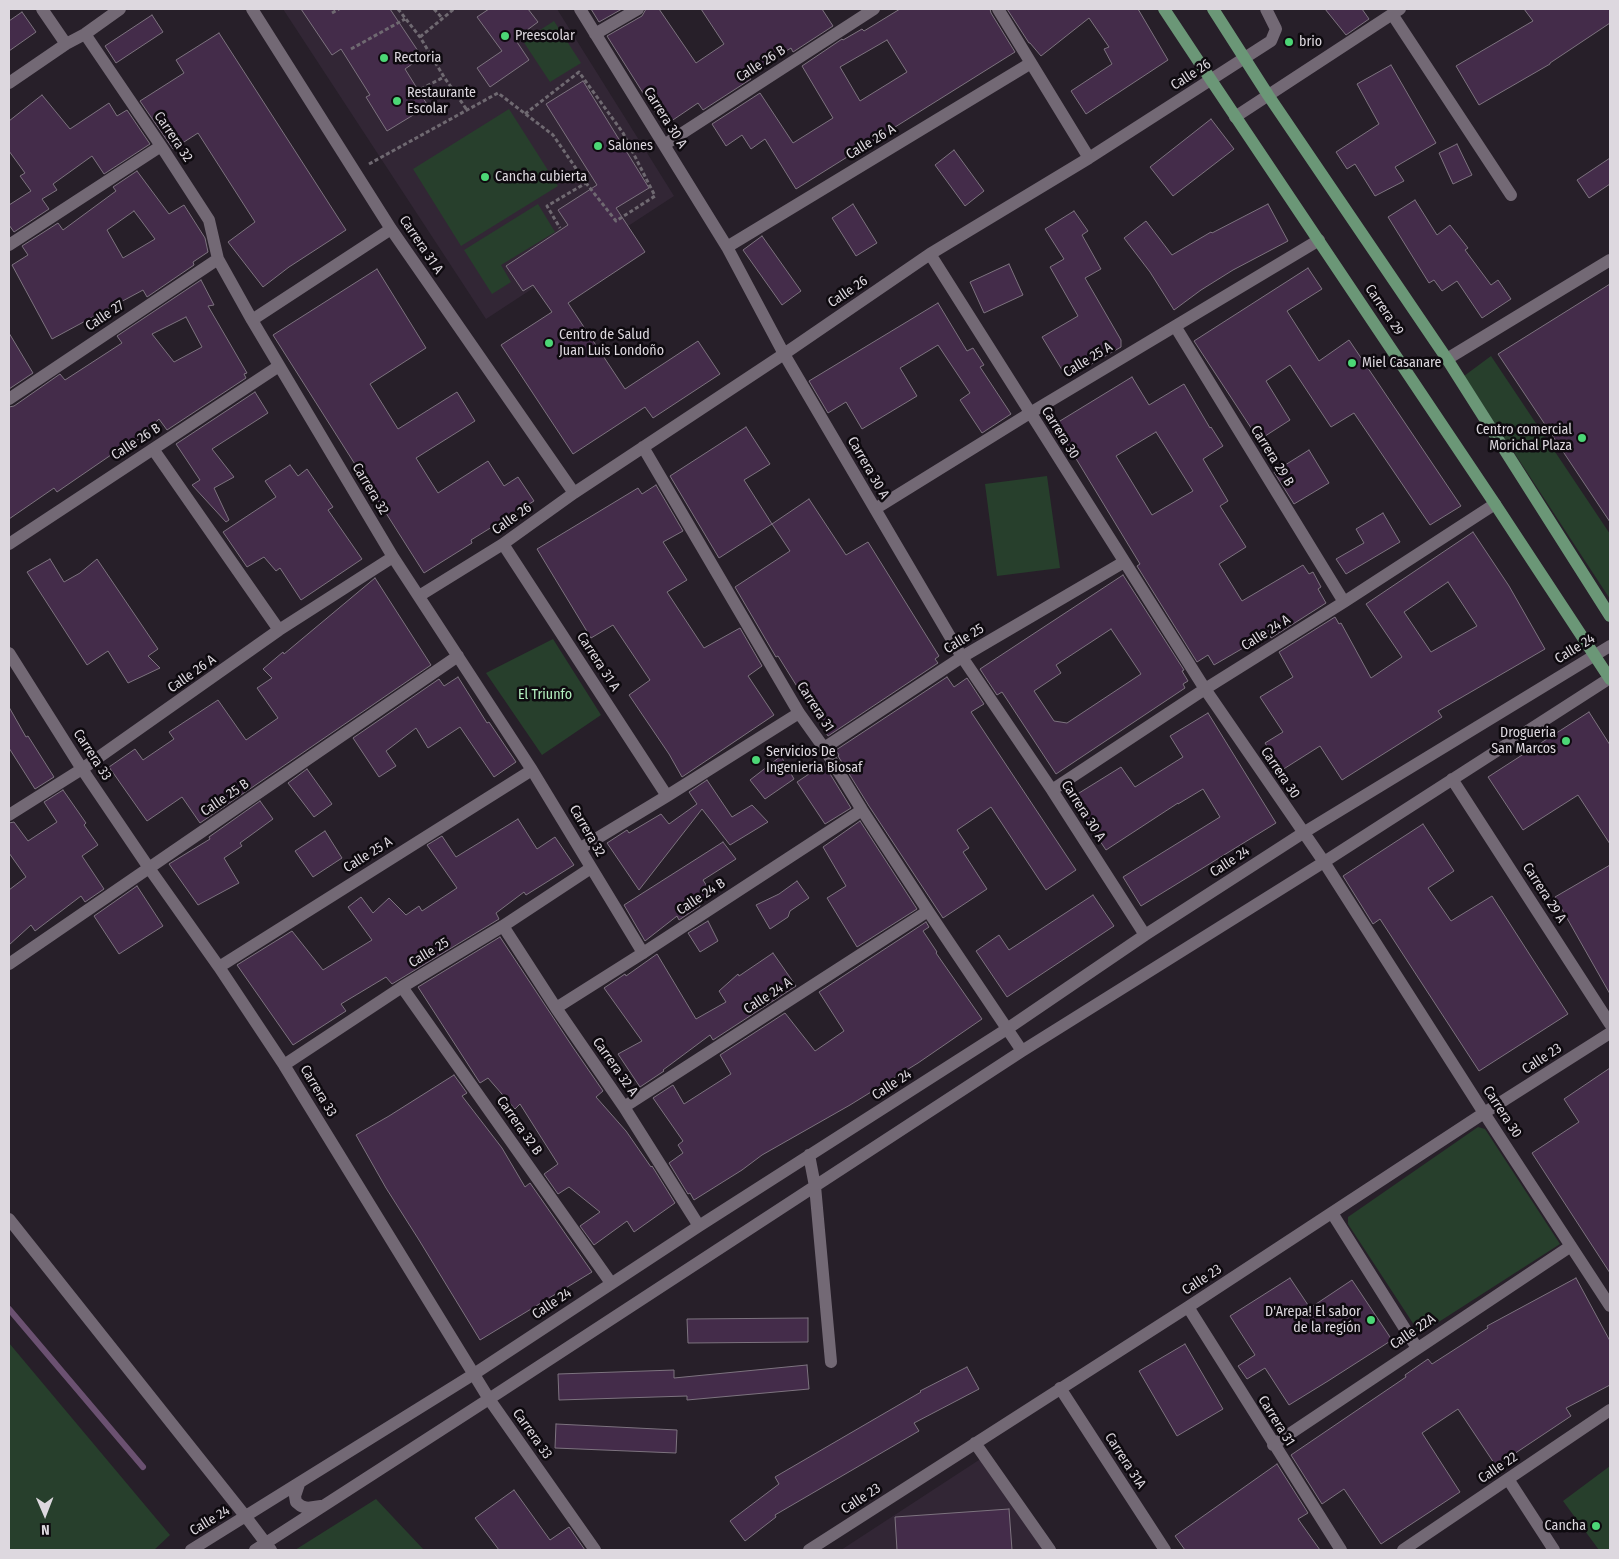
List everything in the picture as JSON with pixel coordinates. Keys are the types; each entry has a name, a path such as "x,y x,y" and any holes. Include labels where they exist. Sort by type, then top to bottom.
{"main road":[{"name":"Carrera 29","path":"1164,9 1610,679"},
{"name":"Carrera 29","path":"1213,9 1268,95 1447,359 1610,616"}],"street":[{"path":"42,9 66,44"},
{"path":"9,83 66,44 86,34 120,9"},
{"name":"Carrera 31 A","path":"252,9 391,228 574,493"},
{"name":"Carrera 30 A","path":"580,9 727,247 784,354 962,657 1052,790 1145,935"},
{"path":"595,34 638,9"},
{"name":"Calle 26 B","path":"664,145 874,9"},
{"path":"998,9 1089,158"},
{"name":"Calle 26","path":"418,596 503,544 574,493 784,354 930,254 1089,158 1271,41 1276,29 1266,9"},
{"path":"1235,117 1396,11 1512,195"},
{"name":"Carrera 32","path":"86,34 209,220 218,259 252,320 393,557 532,770 581,848 643,954"},
{"name":"Calle 26 A","path":"727,247 1031,63"},
{"path":"9,245 161,146"},
{"path":"252,320 391,228"},
{"name":"Calle 25 A","path":"875,509 1030,413 1319,240"},
{"name":"Carrera 30","path":"930,254 1205,689 1324,862 1610,1306"},
{"name":"Calle 27","path":"9,399 218,259"},
{"path":"1447,359 1610,260"},
{"name":"Carrera 29 B","path":"1175,326 1344,602"},
{"name":"Calle 26 B","path":"9,544 280,366"},
{"name":"Carrera 31","path":"643,447 799,713 824,748 862,810 1022,1051"},
{"path":"153,449 279,630"},
{"name":"Calle 24 A","path":"1052,790 1205,689 1495,504"},
{"name":"Carrera 31 A","path":"503,544 667,796"},
{"name":"Calle 26 A","path":"9,815 82,769 279,630 393,557"},
{"name":"Calle 25","path":"824,748 962,657 1124,562"},
{"name":"Calle 24","path":"191,1550 474,1374 610,1283 1007,1029 1145,935 1303,833 1610,646"},
{"name":"Calle 25 B","path":"9,964 458,656"},
{"name":"Carrera 33","path":"10,658 82,769 219,967 284,1065 489,1400 595,1550"},
{"path":"9,1219 246,1517 264,1548 323,1506 489,1400 1022,1051 1324,862 1610,679"},
{"path":"581,848 799,713"},
{"name":"Calle 25 A","path":"219,967 532,770"},
{"name":"Carrera 29 A","path":"1452,779 1610,1024"},
{"name":"Calle 24 B","path":"556,1008 643,954 862,810"},
{"name":"Calle 25","path":"284,1065 402,987 503,926 591,868"},
{"name":"Calle 24 A","path":"624,1107 928,911"},
{"name":"Carrera 32 A","path":"503,926 556,1008 624,1107 699,1226"},
{"name":"Carrera 32 B","path":"402,987 610,1283"},
{"name":"Calle 23","path":"809,1550 1610,1033"},
{"path":"809,1155 815,1186 831,1362"},
{"path":"1332,1214 1417,1348"},
{"name":"Calle 22A","path":"1273,1445 1571,1246"},
{"name":"Carrera 31","path":"1188,1307 1340,1550"},
{"name":"Carrera 31A","path":"1060,1388 1165,1550"},
{"name":"Calle 22","path":"1403,1550 1610,1410"},
{"path":"975,1443 1050,1550"},
{"path":"1508,1479 1554,1550"},
{"path":"299,1484 295,1496 296,1502 307,1508 323,1506"}],"path":[{"path":"332,14 339,9"},
{"path":"398,9 420,37 467,110"},
{"path":"434,9 442,18"},
{"path":"420,37 454,9"},
{"path":"351,49 404,19"},
{"path":"355,171 498,93 525,114 553,135 616,221 656,196 623,133 579,72 525,114"},
{"path":"421,89 444,77"},
{"path":"560,228 547,206 586,182"}],"shaded area":[{"path":"283,9 557,9 674,196 486,319"},
{"path":"982,1458 1043,1550 841,1550"}],"green space":[{"path":"554,21 581,63 550,82 523,41"},
{"name":"Cancha cubierta","path":"509,109 558,186 461,246 413,169"},
{"path":"538,204 555,232 501,265 511,282 492,294 464,250"},
{"path":"1491,356 1610,534 1610,599 1464,376"},
{"path":"1047,476 1060,568 997,576 985,484"},
{"name":"El Triunfo","path":"553,639 601,715 542,755 486,673"},
{"path":"1478,1127 1485,1129 1560,1244 1420,1334 1348,1224 1348,1217"},
{"path":"9,1343 170,1535 154,1550 9,1550"},
{"name":"Cancha","path":"1610,1466 1610,1550 1599,1550 1563,1501"},
{"path":"376,1499 424,1550 295,1550"}],"building":[{"path":"301,9 390,9 422,57 405,69 428,106 387,131 366,97 370,95 341,49 332,55"},
{"path":"489,9 528,9 538,22 515,39 529,60 490,87 477,68 502,51 477,17"},
{"path":"591,9 622,9 599,22"},
{"path":"646,9 659,9 696,63 724,44 701,9 822,9 833,26 793,52 791,48 748,75 751,79 703,110 698,103 664,126 607,36 642,16"},
{"path":"900,9 990,9 1015,52 796,189 765,139 751,149 742,135 726,146 712,124 760,93 793,143 833,118 802,66 842,39 862,29 864,31","holes":["887,40 907,72 860,101 840,67"]},
{"path":"1007,9 1138,9 1168,60 1086,114 1071,91 1112,64 1104,49 1109,47 1089,18 1041,56 1029,43"},
{"path":"1325,9 1362,9 1369,19 1346,35"},
{"path":"1524,9 1610,9 1610,23 1550,64 1479,105 1456,66 1533,21"},
{"path":"22,12 36,32 9,51 9,21"},
{"path":"152,15 163,32 116,63 105,46"},
{"path":"219,33 346,230 289,267 263,287 228,242 255,222 198,133 173,149 140,101 184,73 176,60"},
{"path":"1391,65 1436,143 1395,167 1404,181 1375,196 1355,164 1347,169 1336,152 1379,124 1357,84"},
{"path":"583,81 649,188 616,208 645,252 568,303 625,389 698,341 720,374 653,418 645,407 573,454 501,345 552,312 533,285 523,291 506,266 568,225 558,210 597,185 546,104"},
{"path":"42,95 70,129 109,103 117,116 127,110 150,144 104,174 92,156 53,184 57,190 42,199 49,209 14,232 9,225 9,205 31,191 20,176 25,173 9,151 9,121"},
{"path":"1211,119 1234,149 1173,196 1150,167"},
{"path":"1457,144 1472,175 1453,184 1439,153"},
{"path":"954,150 984,191 965,206 935,165"},
{"path":"1610,158 1610,184 1589,198 1577,180"},
{"path":"137,171 169,214 184,205 205,238 208,252 193,262 194,265 147,297 143,290 52,339 12,265 28,255 22,246 58,223 63,230 116,191 113,187","holes":["134,211 155,239 123,258 107,230"]},
{"path":"1415,200 1437,235 1450,225 1468,248 1465,250 1491,285 1498,280 1511,299 1482,318 1457,281 1442,291 1434,280 1429,283 1388,217"},
{"path":"853,204 877,243 856,256 832,218"},
{"path":"1268,204 1288,241 1233,270 1174,310 1150,272 1124,238 1146,221 1172,255 1211,232"},
{"path":"1074,211 1088,231 1082,235 1101,269 1085,278 1121,340 1121,347 1067,378 1042,337 1078,316 1050,267 1064,259 1045,229"},
{"path":"762,236 801,291 782,305 743,250"},
{"path":"1009,264 1023,295 984,313 970,282"},
{"path":"1308,268 1322,289 1287,311 1319,361 1349,340 1461,506 1430,525 1354,413 1331,427 1290,365 1266,381 1290,420 1259,440 1194,341"},
{"path":"377,269 426,348 370,384 398,429 457,392 475,421 416,458 438,493 488,461 504,486 518,477 534,501 471,540 472,543 424,573 273,335"},
{"path":"201,280 214,305 208,306 247,373 244,374 246,378 167,430 159,419 129,448 127,444 57,492 54,488 9,519 9,407 14,406 60,374 65,380 122,343 117,336","holes":["186,317 202,347 174,362 152,334"]},
{"name":"Centro comercial Morichal Plaza","path":"1610,284 1610,522 1498,354"},
{"path":"938,303 967,351 973,348 984,365 980,367 1011,414 982,433 960,400 970,393 938,345 900,368 917,396 862,429 846,402 828,413 809,381"},
{"path":"9,333 33,373 9,389"},
{"path":"1132,377 1149,405 1184,384 1223,446 1203,459 1228,501 1220,506 1246,547 1219,564 1242,601 1303,565 1309,574 1313,572 1321,587 1318,589 1326,603 1271,638 1269,633 1214,665 1208,655 1197,662 1137,566 1140,564 1055,424","holes":["1156,432 1193,491 1152,515 1116,456"]},
{"path":"255,392 268,413 212,449 234,477 214,488 229,520 226,522 192,485 200,480 176,444"},
{"path":"746,427 770,464 744,480 772,524 719,558 670,476"},
{"path":"1309,450 1329,483 1294,504 1274,472"},
{"path":"290,465 298,476 307,469 333,507 328,510 362,559 301,600 280,568 276,571 264,557 247,567 223,532 276,497 265,481"},
{"path":"656,485 683,531 663,542 687,580 667,592 704,648 740,628 762,666 748,676 774,715 682,777 669,754 629,695 650,680 613,625 591,638 537,549 638,488 642,494"},
{"path":"809,499 846,555 868,542 939,656 935,659 938,663 828,736 778,656 776,657 735,587 790,551 772,524"},
{"path":"1383,513 1400,542 1346,574 1336,559 1364,543 1356,529"},
{"path":"1473,532 1509,586 1545,649 1438,711 1442,717 1342,780 1320,746 1282,770 1265,743 1283,732 1260,697 1293,677 1279,652 1335,617 1339,624 1341,623 1371,678 1402,657 1366,604","holes":["1448,582 1477,626 1431,652 1404,612"]},
{"path":"50,559 64,582 80,573 97,559 158,649 148,656 160,668 128,683 108,651 87,665 27,572"},
{"path":"1123,575 1184,670 1182,671 1188,681 1183,684 1185,688 1056,774 1002,692 997,695 980,669","holes":["1111,629 1141,674 1067,723 1054,721 1034,691 1061,673 1056,665"]},
{"path":"375,578 431,665 200,823 182,797 147,821 109,767 135,749 143,760 174,739 169,732 218,700 246,740 278,718 257,688 272,678 263,669 283,652 284,654"},
{"path":"458,677 487,723 489,722 516,762 494,777 460,727 428,748 416,728 386,751 396,766 379,777 353,738 439,679 444,686"},
{"path":"947,677 954,687 967,678 984,704 971,712 1076,870 1046,890 991,807 957,830 969,848 963,852 987,889 943,918 869,806 836,750"},
{"path":"9,707 26,737 28,736 54,777 35,789 9,748"},
{"path":"1589,712 1610,745 1610,844 1578,795 1523,830 1488,777"},
{"path":"1208,713 1276,823 1141,906 1123,877 1220,817 1203,789 1106,850 1071,798 1121,767 1135,787 1183,757 1170,736"},
{"path":"781,756 794,779 765,799 750,780"},
{"path":"824,764 851,808 825,824 797,782"},
{"path":"307,769 332,804 314,817 288,783"},
{"path":"707,780 732,817 752,805 768,822 730,845 702,809 639,890 607,843 627,830 629,833 661,814 669,824 697,804 689,792"},
{"path":"63,790 86,823 84,825 98,845 82,856 104,889 85,902 81,896 35,931 31,925 9,945 9,890 26,877 9,853 9,823 14,822 28,841 57,822 44,802"},
{"path":"260,801 273,819 240,843 242,846 224,858 239,883 198,905 169,864 210,839 209,837"},
{"path":"518,819 537,849 555,837 574,865 526,895 524,892 496,913 499,919 392,984 386,977 341,1004 346,1011 293,1045 237,965 292,931 323,970 372,940 348,907 361,897 373,913 389,898 406,915 419,906 422,911 457,888 427,845 442,836 456,857"},
{"path":"860,821 917,909 857,947 827,898 846,886 823,847"},
{"path":"1423,824 1454,871 1428,888 1451,921 1492,896 1568,1014 1479,1071 1380,919 1373,924 1343,876"},
{"path":"325,831 342,858 313,877 295,851"},
{"path":"723,842 736,859 703,880 712,894 698,902 700,906 679,920 677,916 645,941 624,905"},
{"path":"1610,865 1610,994 1555,897"},
{"path":"797,881 809,898 790,911 788,917 770,929 756,905 779,894"},
{"path":"137,886 163,926 119,954 94,916"},
{"path":"1093,895 1114,926 1007,997 976,951 999,935 1009,950"},
{"path":"708,921 718,941 700,952 688,933"},
{"path":"926,922 929,927 923,931 982,1019 918,1063 850,1105 762,1155 694,1200 690,1193 688,1194 669,1163 683,1153 678,1145 683,1141 653,1098 673,1085 684,1104 731,1074 720,1055 785,1013 815,1051 844,1031 819,992"},
{"path":"500,937 603,1091 596,1097 626,1131 652,1166 675,1203 634,1232 627,1221 594,1245 580,1226 600,1212 569,1187 558,1194 544,1174 558,1164 520,1104 515,1109 488,1078 480,1083 418,987"},
{"path":"773,953 796,986 713,1040 710,1035 640,1087 618,1054 642,1041 604,988 625,974 626,976 657,954 696,1019 726,1002 719,991 738,974 739,976"},
{"path":"1610,1068 1610,1273 1532,1153 1579,1122 1564,1099"},
{"path":"454,1075 467,1093 462,1096 502,1148 525,1187 530,1183 592,1272 480,1340 386,1188 356,1135"},
{"path":"1290,1278 1310,1308 1352,1280 1392,1340 1289,1405 1265,1368 1247,1379 1238,1366 1255,1355 1230,1316"},
{"path":"1576,1278 1610,1341 1610,1385 1566,1408 1571,1416 1496,1466 1458,1409 1422,1433 1460,1492 1381,1544 1344,1489 1322,1504 1291,1455 1406,1377 1405,1375 1428,1359 1432,1364 1488,1328 1487,1326"},
{"path":"808,1318 808,1342 688,1343 687,1319"},
{"path":"1185,1344 1223,1409 1177,1436 1139,1371"},
{"path":"807,1365 809,1389 687,1400 687,1396 559,1400 558,1374 674,1370 674,1378"},
{"path":"967,1367 979,1389 914,1423 919,1431 775,1515 776,1517 745,1541 730,1521 779,1484 775,1477 920,1391"},
{"path":"556,1424 677,1430 676,1453 555,1448"},
{"path":"1277,1464 1308,1513 1298,1519 1320,1550 1185,1550 1175,1536"},
{"path":"514,1490 550,1540 569,1527 585,1550 499,1550 475,1518"},
{"path":"1009,1509 1012,1550 897,1550 895,1517"}],"waterway":[{"path":"9,1309 143,1467"}],"place":[{"name":"Preescolar","path":"505,36"},
{"name":"brio","path":"1289,42"},
{"name":"Rectoria","path":"384,58"},
{"name":"Restaurante Escolar","path":"397,101"},
{"name":"Salones","path":"598,146"},
{"name":"Cancha cubierta","path":"485,177"},
{"name":"Centro de Salud Juan Luis Londoño","path":"549,343"},
{"name":"Miel Casanare","path":"1352,363"},
{"name":"Centro comercial Morichal Plaza","path":"1582,438"},
{"name":"Drogueria San Marcos","path":"1566,741"},
{"name":"Servicios De Ingenieria Biosaf","path":"756,760"},
{"name":"D'Arepa! El sabor de la región","path":"1371,1320"},
{"name":"Cancha","path":"1596,1526"}]}
